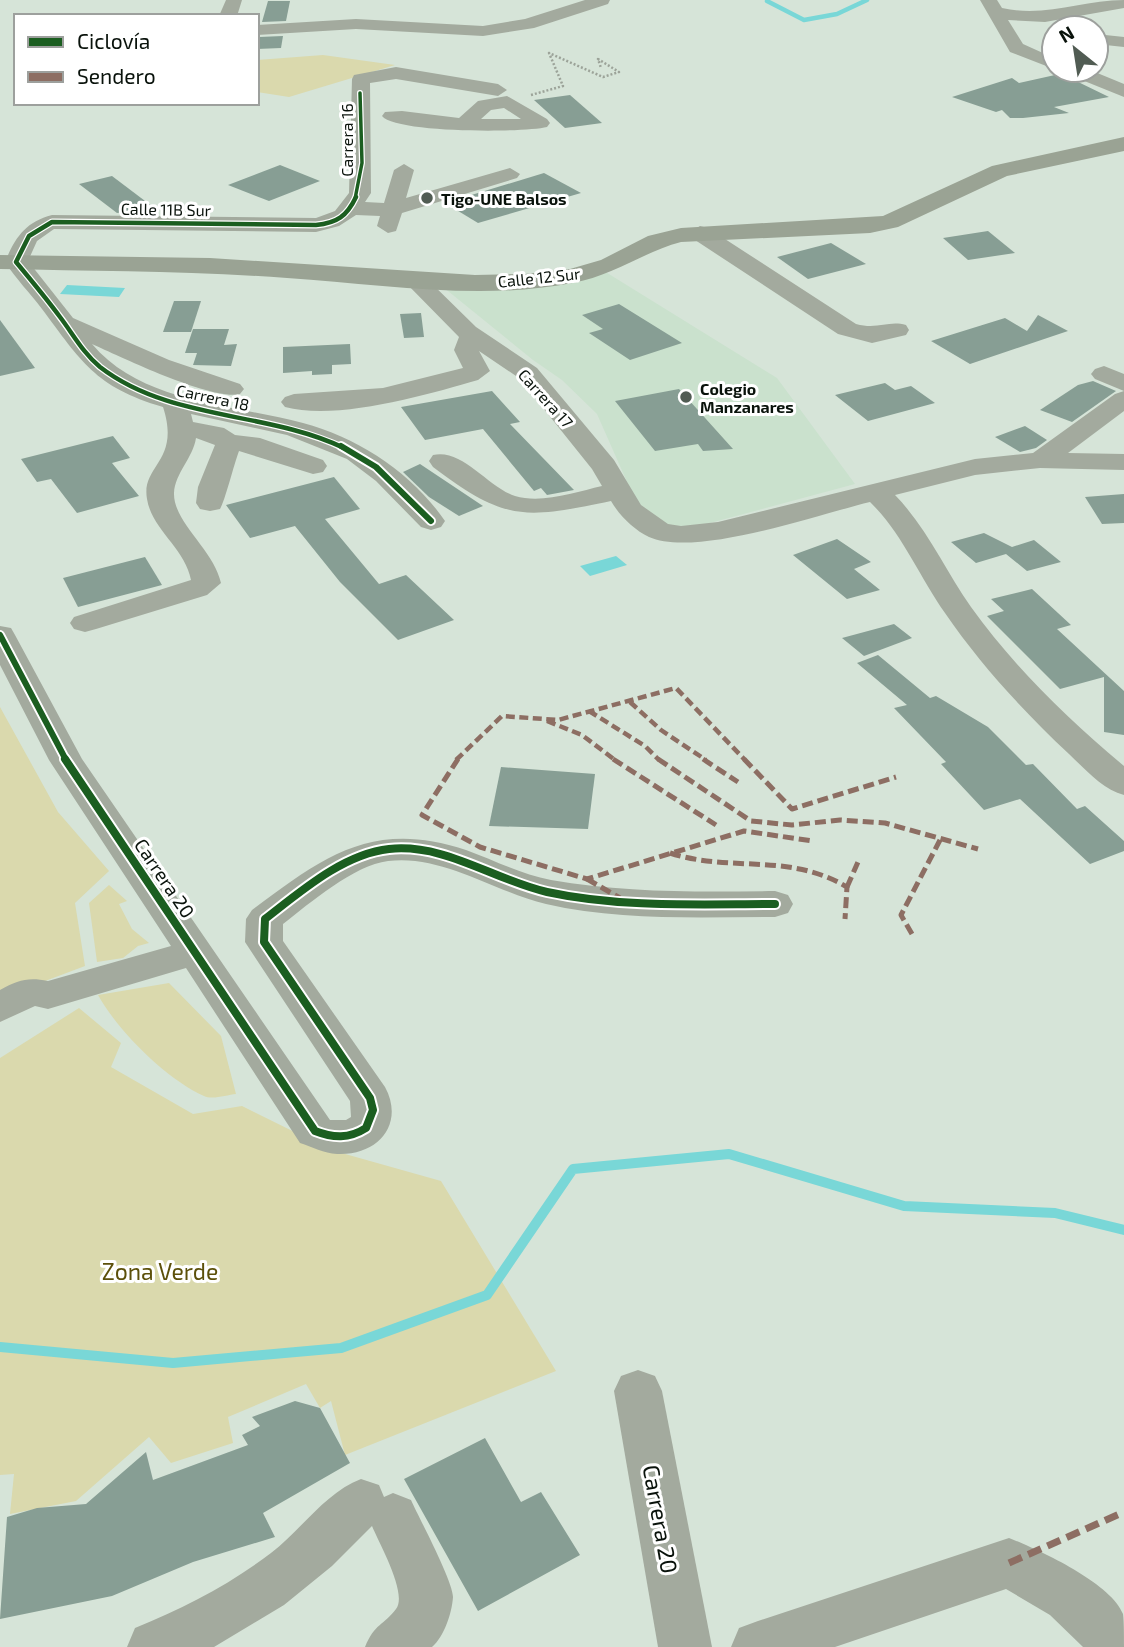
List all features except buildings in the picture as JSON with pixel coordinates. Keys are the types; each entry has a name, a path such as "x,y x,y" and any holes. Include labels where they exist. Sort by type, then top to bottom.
{"main road":[{"name":"Calle 12 Sur","path":"1056,156 1124,128"},
{"name":"Calle 12 Sur","path":"8,262 211,265 488,283 572,276 610,265 657,241 700,233 870,226 910,215 980,178 1056,156 1124,144"}],"street":[{"path":"259,30 356,24 484,31 528,24 602,0"},
{"path":"1069,14 1124,4"},
{"path":"993,6 1021,19 1040,19"},
{"path":"993,6 1010,37 1028,55 1040,59"},
{"path":"1010,37 1040,20"},
{"path":"1010,37 1040,44"},
{"name":"Carrera 16","path":"335,218 360,193 378,116 360,93 361,79 386,73 503,96"},
{"path":"1106,84 1124,92"},
{"path":"378,116 410,116 438,123 466,122 523,127 540,123 503,96 485,104 466,122"},
{"path":"335,218 364,233 380,233 387,229 404,170"},
{"path":"448,170 449,192"},
{"path":"335,218 391,209 510,174"},
{"path":"242,211 309,204"},
{"name":"Calle 11B Sur","path":"8,262 27,234 37,226 52,222 242,211 335,218"},
{"path":"700,233 847,329 872,336 897,330"},
{"name":"Carrera 18","path":"8,262 64,323 80,349 109,373 178,416 278,425 328,440 357,453 430,521"},
{"name":"Carrera 17","path":"415,280 474,337 528,373 585,441 630,510 659,531 681,535 718,531 875,491"},
{"path":"64,323 160,365 231,389"},
{"path":"294,402 376,397 469,375 477,371 466,350 467,343 474,337"},
{"path":"1040,460 1124,399"},
{"path":"178,416 229,443 251,444 313,466"},
{"path":"86,623 196,589 206,583 198,556 177,529 160,498 162,482 182,444 178,416"},
{"path":"210,503 212,488 229,443"},
{"path":"1124,462 1040,460 975,467 875,491 919,544 957,608 1014,683 1052,723 1124,784"},
{"path":"443,461 484,491 507,503 562,503 618,491"},
{"name":"Carrera 20","path":"0,635 66,760 315,1131 325,1136 344,1139 361,1133 373,1118 375,1110 370,1098 264,942 265,919 293,897 354,861 388,849 436,853 543,891 596,901 775,904"},
{"path":"0,1008 30,991 48,995 195,952"},
{"path":"0,1034 40,1009 48,995"},
{"name":"Carrera 20","path":"638,1391 685,1647"},
{"path":"154,1647 198,1629 253,1598 377,1509 427,1595 420,1623 391,1647"},
{"path":"758,1647 1009,1563 1069,1598 1098,1620 1110,1647"}],"path":[{"path":"503,96 562,86 549,53 603,77 619,72 598,59 601,68"}],"shaded area":[{"name":"Colegio Manzanares","path":"604,271 777,378 855,484 684,530 652,522 635,500 597,414 562,380 443,287"}],"green space":[{"path":"323,55 395,65 289,97 259,92 259,60"},
{"path":"0,707 58,812 109,871 75,903 85,966 0,998"},
{"path":"109,885 127,901 119,904 132,929 149,943 138,946 123,958 97,962 89,903"},
{"path":"169,983 221,1036 236,1094 207,1097 174,1078 130,1038 98,995"},
{"name":"Zona Verde","path":"79,1008 121,1043 111,1067 193,1114 242,1106 331,1150 441,1181 556,1371 345,1455 331,1401 320,1408 306,1384 228,1417 233,1443 171,1463 149,1437 76,1501 10,1514 14,1474 0,1475 0,1058"}],"water":[{"path":"67,285 125,288 119,297 60,294"},
{"path":"616,556 627,565 590,576 580,566"}],"waterway":[{"path":"767,1 804,20 837,14 867,0"},
{"path":"0,1347 173,1363 341,1348 487,1295 573,1169 729,1154 904,1206 1055,1213 1124,1230"}],"marked path":[{"path":"813,841 744,831 587,879 480,847 422,815 456,760 502,716 558,720 676,688 792,809 896,777"},
{"path":"630,702 661,730 738,782"},
{"path":"589,711 645,746 664,765 751,821 792,825 840,820 885,823 978,849"},
{"path":"547,721 582,735 633,774 716,825"},
{"path":"912,934 901,915 940,840"},
{"path":"670,853 703,862 797,866 831,877 847,887 845,919"},
{"path":"847,887 858,862"},
{"path":"587,879 620,898"},
{"path":"1009,1563 1124,1512"}],"cycle path":[{"path":"360,93 360,182 356,198 348,212 337,221 316,225 52,222 38,228 29,236 16,262 82,349 108,372 167,400 263,421 326,439 366,459 431,521"},
{"path":"0,635 66,760 315,1131 326,1135 348,1137 366,1128 372,1120 370,1098 264,942 265,919 307,888 357,858 389,849 430,852 528,887 576,897 661,904 775,904"}],"place":[{"name":"Tigo-UNE Balsos","path":"427,198"},
{"name":"Colegio Manzanares","path":"686,397"}]}
